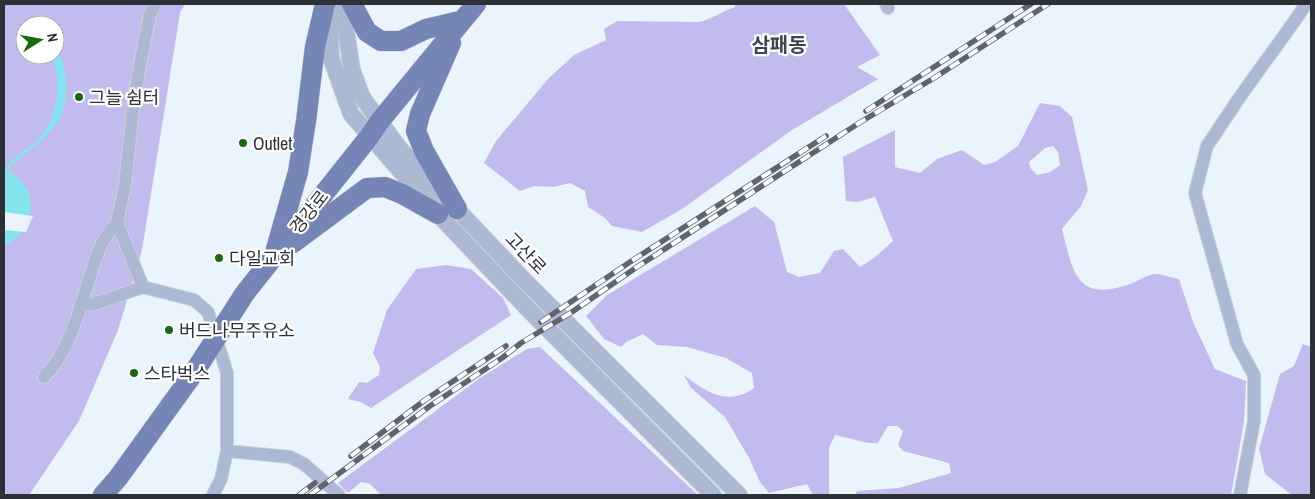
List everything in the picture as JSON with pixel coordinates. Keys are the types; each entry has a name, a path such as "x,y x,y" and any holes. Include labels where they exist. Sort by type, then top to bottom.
{"main road":[{"path":"274,258 298,172 315,47 327,4"},
{"path":"352,4 367,32 381,42 401,41 426,28 460,21"},
{"name":"경강로","path":"103,495 114,487 193,374 245,293 460,21 476,4"},
{"path":"447,212 416,131 420,114 460,21"},
{"path":"274,258 367,188 385,187 447,212"}],"street":[{"path":"44,377 53,368 66,348 104,240 117,222 125,185 134,99 144,38 150,15 156,4"},
{"name":"고산로","path":"327,4 330,58 351,114 374,129 447,212 526,307 713,495"},
{"name":"고산로","path":"345,4 346,30 352,70 374,129"},
{"path":"1240,495 1254,421 1254,375 1237,344 1194,193 1208,146 1239,98 1306,4"},
{"name":"고산로","path":"447,212 528,285 740,495"},
{"path":"117,222 143,287"},
{"path":"80,306 94,304 143,287 194,300 208,312 227,373 227,451 221,479 213,495"},
{"path":"227,451 290,457 304,464 339,495"}],"shaded area":[{"path":"4,4 185,4 180,13 142,250 118,330 79,421 29,495 4,495"},
{"path":"735,4 844,4 880,55 857,67 878,79 792,130 682,209 642,232 612,226 605,218 588,207 585,191 570,183 554,187 534,186 520,191 484,163 496,141 548,79 574,55 606,40 604,29 617,21 699,22 735,7"},
{"path":"1040,103 1060,106 1072,117 1088,190 1081,206 1062,229 1074,270 1080,280 1088,286 1098,289 1112,289 1153,274 1179,279 1193,322 1215,369 1246,381 1244,422 1231,495 855,495 857,491 899,488 951,473 949,463 903,451 898,445 903,431 897,426 888,426 878,443 868,443 835,435 829,448 829,495 813,495 807,484 769,493 760,482 749,458 725,417 691,388 684,375 709,392 726,397 744,394 754,388 752,373 726,358 687,347 657,345 643,334 626,342 621,347 604,339 586,316 607,295 755,206 774,222 787,272 799,277 820,273 834,251 843,249 860,267 874,258 893,241 875,197 857,202 846,201 843,157 895,130 895,167 920,173 937,159 962,150 984,165 995,162 1018,146","holes":["1053,146 1058,152 1060,165 1050,172 1037,175 1031,169 1029,162 1045,148"]},
{"path":"446,265 471,269 503,298 511,315 371,408 361,402 348,399 359,382 367,383 379,375 380,367 373,353 387,310 416,269"},
{"path":"1303,344 1311,347 1311,495 1292,495 1265,474 1259,449 1280,374 1294,366"},
{"path":"540,347 698,495 381,495 370,484 361,482 348,493 338,483 480,378 527,349"}],"water":[{"path":"63,65 64,69 66,85 62,114 56,125 7,170 23,183 31,201 31,210 29,219 19,235 4,246 4,169 34,143 42,134 53,114 57,90 55,66"}],"pier":[{"path":"4,212 33,216 26,232 4,230"}],"railway":[{"path":"866,111 1031,4"},
{"path":"310,495 430,406 502,358 521,343 572,312 637,267 859,123 934,78 1048,4"},
{"path":"541,322 633,260 826,136"},
{"path":"351,456 425,400 506,346"},
{"path":"299,495 315,483"}],"place":[{"name":"그늘 쉼터","path":"79,97"},
{"name":"Outlet","path":"243,143"},
{"name":"다일교회","path":"219,258"},
{"name":"버드나무주유소","path":"169,330"},
{"name":"스타벅스","path":"134,373"}],"district":[{"name":"삼패동","path":"779,44"}]}
